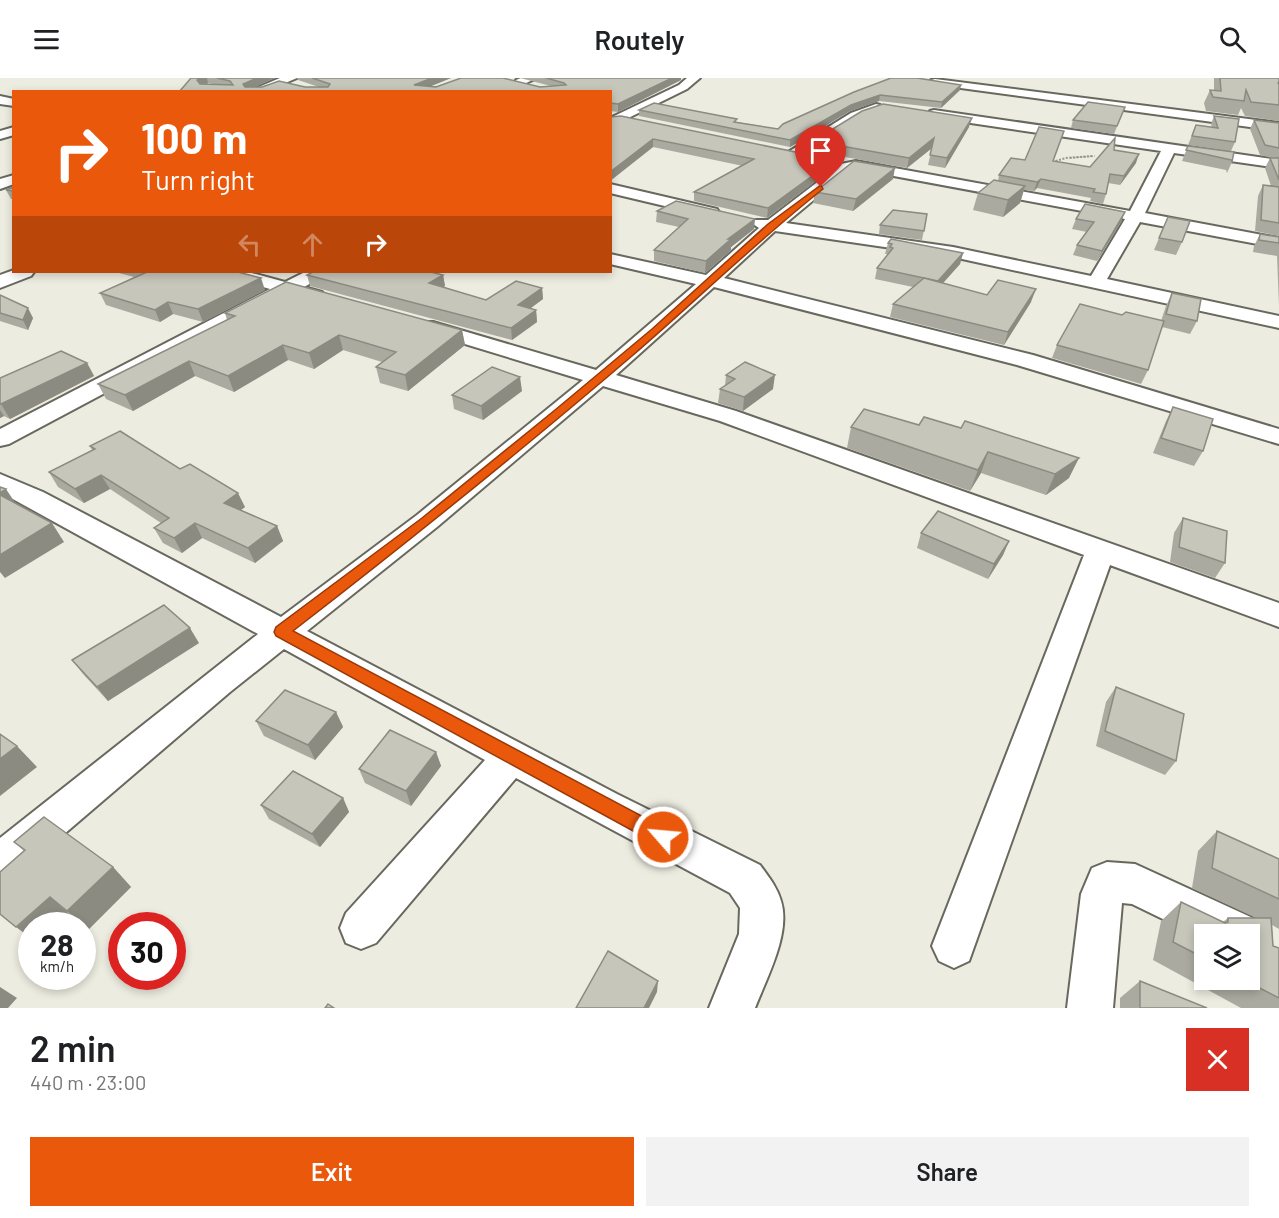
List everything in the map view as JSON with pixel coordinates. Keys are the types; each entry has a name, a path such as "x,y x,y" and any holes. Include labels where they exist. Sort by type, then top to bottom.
{"street":[{"path":"613,119 683,87 694,78"},
{"path":"258,90 286,80 302,87"},
{"path":"504,80 530,82"},
{"path":"935,82 1279,127"},
{"path":"889,108 875,108 855,116 786,152 1279,243"},
{"path":"918,112 1279,164"},
{"path":"613,119 648,124"},
{"path":"1097,281 1135,217 1170,147"},
{"path":"0,863 282,632 427,521 600,377 771,226 850,164"},
{"path":"612,188 727,216"},
{"path":"749,221 771,226 922,246 1097,281 1279,322"},
{"path":"612,259 710,280 1025,360 1279,438"},
{"path":"0,282 22,273"},
{"path":"233,273 341,303"},
{"path":"0,439 316,273"},
{"path":"407,321 728,416 1279,615"},
{"path":"0,482 34,498 511,757 744,879 760,901 763,917 761,934 732,1008"},
{"path":"954,946 1100,550"},
{"path":"361,928 511,757"},
{"path":"1090,1008 1102,894 1107,882 1135,884 1218,924"}],"path":[{"path":"1017,195 1034,171 1051,162 1074,157 1100,156"}],"building":[{"path":"191,78 202,78 197,80 200,84 233,85 230,81 217,78 257,78 243,84 245,87 262,87 279,81 305,87 328,87 330,84 312,78 432,78 414,85 436,87 461,78 503,78 540,87 566,85 546,78 672,78 618,104 612,103 612,90 181,90"},
{"path":"891,78 917,78 961,85 942,102 880,95 851,105 790,140 639,110 654,103 737,119 734,122 778,129 783,124"},
{"path":"1220,78 1279,78 1279,105 1251,102 1246,90 1244,101 1213,97 1210,90 1221,91"},
{"path":"1088,102 1125,107 1117,126 1073,120"},
{"path":"883,104 972,118 947,158 930,155 934,138 909,158 813,141 862,111"},
{"path":"621,116 834,160 768,208 694,192 754,159 653,139 612,170 612,117"},
{"path":"1214,116 1239,119 1235,142 1192,136 1196,125 1218,128"},
{"path":"1254,120 1279,123 1279,148 1265,145"},
{"path":"1039,127 1064,131 1053,161 1090,167 1115,138 1114,150 1139,154 1124,176 1110,174 1106,194 1093,192 1095,189 1041,179 1037,182 999,175 1011,158 1025,160"},
{"path":"1188,146 1234,152 1232,162 1186,150"},
{"path":"1270,158 1279,158 1279,180"},
{"path":"854,161 895,168 856,199 815,192"},
{"path":"994,180 1025,186 1008,200 978,193"},
{"path":"1263,185 1279,187 1279,223 1261,220"},
{"path":"676,201 755,219 728,239 731,239 706,261 654,250 688,219 657,211"},
{"path":"1085,204 1125,212 1102,251 1077,245 1094,222 1076,219"},
{"path":"893,210 927,214 924,231 880,225"},
{"path":"1168,217 1190,221 1182,242 1159,238"},
{"path":"1260,234 1279,237 1279,243 1259,240"},
{"path":"891,239 963,253 938,281 877,268 893,248 890,247 892,244 888,243"},
{"path":"145,273 242,273 261,278 198,309 168,302 155,310 100,293"},
{"path":"311,273 435,273 443,275 429,283 486,300 516,281 542,288 518,305 536,310 511,328 307,275"},
{"path":"924,278 987,295 998,280 1036,289 1008,332 893,304"},
{"path":"286,282 462,330 405,375 376,367 396,352 339,335 309,353 283,345 228,376 189,361 125,395 98,384 235,316 225,313"},
{"path":"1172,293 1201,299 1197,321 1166,314"},
{"path":"0,295 28,308 23,320 0,313"},
{"path":"1080,304 1122,315 1126,312 1164,321 1148,370 1057,345"},
{"path":"61,351 87,363 0,404 0,378"},
{"path":"745,362 775,375 744,397 720,389 735,379 726,375"},
{"path":"492,367 520,377 481,406 452,395"},
{"path":"1173,407 1213,419 1203,451 1161,438"},
{"path":"864,409 919,425 924,417 961,428 965,421 1079,458 1055,474 988,452 978,470 851,427"},
{"path":"120,431 180,469 190,464 238,493 224,503 277,526 248,548 195,523 174,538 154,528 169,518 101,475 75,489 49,472 95,449 90,446"},
{"path":"0,495 52,523 0,555"},
{"path":"938,511 1009,541 994,564 921,533"},
{"path":"1183,518 1227,531 1225,563 1179,547"},
{"path":"164,605 190,628 97,687 72,660"},
{"path":"1116,687 1184,714 1176,761 1105,731"},
{"path":"285,690 336,712 308,745 256,721"},
{"path":"390,730 436,752 406,791 359,769"},
{"path":"0,734 17,746 0,759"},
{"path":"293,771 343,798 312,834 261,805"},
{"path":"44,817 113,867 67,911 50,897 33,912 18,912 16,927 0,914 0,872 25,850 14,842"},
{"path":"1217,831 1279,859 1279,899 1212,868"},
{"path":"1181,902 1225,923 1228,922 1228,918 1271,918 1273,946 1279,948 1279,998 1260,988 1260,924 1194,924 1194,953 1173,942"},
{"path":"608,951 658,981 644,1008 576,1008"},
{"path":"1140,981 1207,1008 1140,1008"}],"route":[{"path":"663,837 282,632 427,521 655,331 771,226 821,187"}]}
